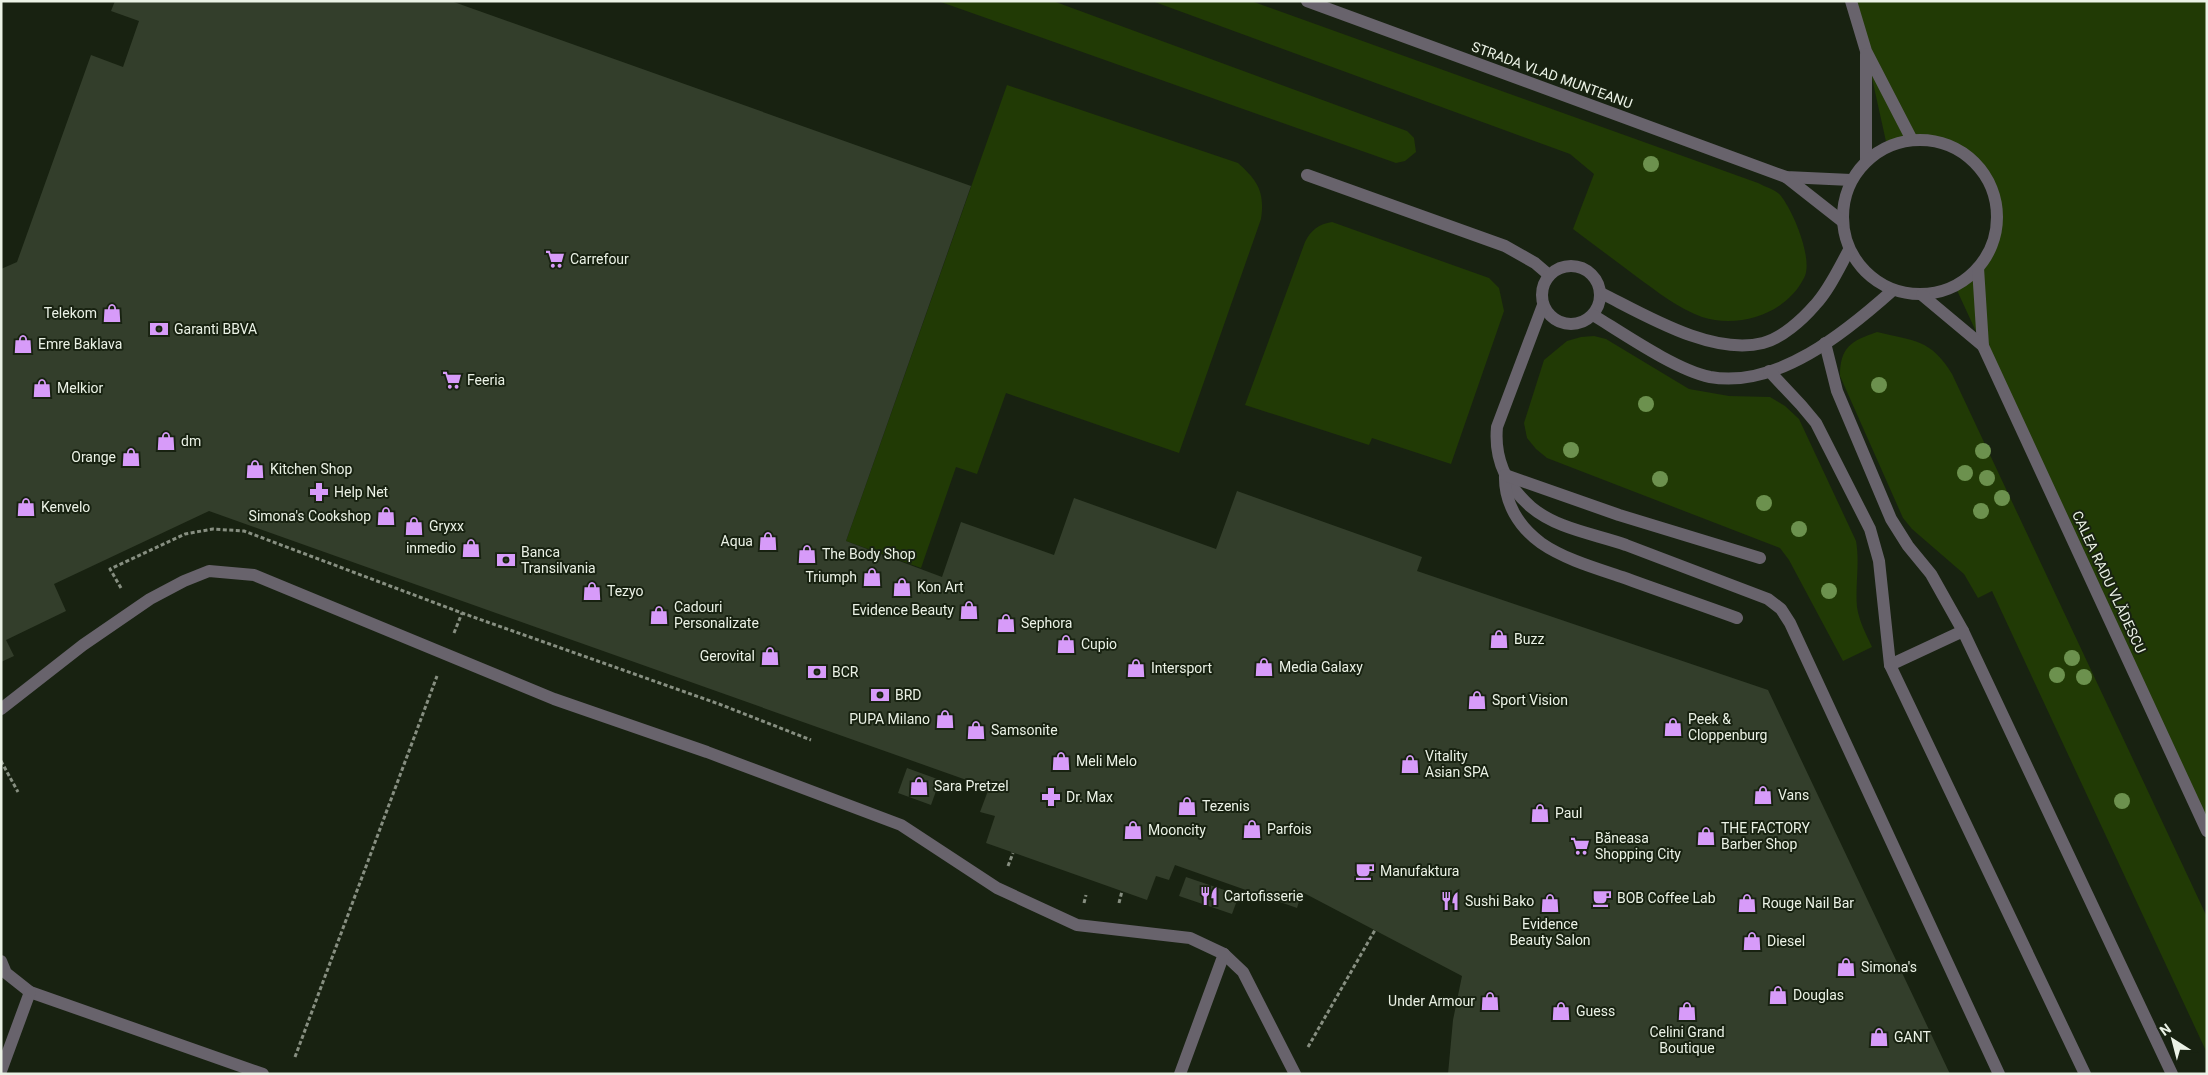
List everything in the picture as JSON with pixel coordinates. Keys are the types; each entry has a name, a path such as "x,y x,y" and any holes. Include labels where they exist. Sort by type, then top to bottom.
{"street":[{"name":"STRADA VLAD MUNTEANU","path":"1307,1 1786,176 1851,180"},
{"path":"1851,1 1866,51 1912,140"},
{"path":"1866,51 1866,160"},
{"path":"1912,140 1935,141 1958,149 1976,163 1989,181 1995,195 1997,224 1994,240 1988,254 1968,278 1955,286 1939,292 1922,295 1907,294 1893,290 1874,281 1859,267 1849,250 1842,221 1844,198 1851,180 1866,160 1887,146 1912,140"},
{"path":"1308,175 1505,246 1535,263 1549,275"},
{"name":"STRADA VLAD MUNTEANU","path":"1786,176 1842,221"},
{"path":"1601,293 1682,332 1709,341 1738,346 1763,343 1786,332 1816,304 1849,250"},
{"path":"1543,304 1548,313 1556,320 1565,324 1575,324 1585,321 1593,315 1598,309 1601,293 1595,277 1581,267 1564,266 1549,275 1542,289 1543,304 1497,427 1495,444 1498,460 1505,475 1531,507 1550,520 1624,545 1768,599 1781,609 1794,632 1999,1074"},
{"name":"CALEA RADU VLĂDESCU","path":"1978,268 1983,346 2207,831"},
{"path":"1593,315 1673,362 1709,377 1742,379 1769,371 1801,358 1869,311 1893,290"},
{"name":"CALEA RADU VLĂDESCU","path":"1922,295 1983,346"},
{"path":"1825,343 1837,391 1891,519 1908,546 1931,574 1963,632 2172,1074"},
{"path":"1769,371 1816,423 1870,529 1879,561 1890,666 2085,1074"},
{"path":"1505,475 1619,515 1760,558"},
{"path":"1505,475 1506,492 1515,515 1529,532 1546,546 1594,568 1738,618"},
{"path":"1,708 84,645 150,599 184,580 209,571 254,575 445,656 554,699 706,752 901,825 997,888 1077,926 1190,938 1224,954 1242,972 1295,1074"},
{"path":"1890,666 1963,632"},
{"path":"1180,1074 1224,954"},
{"path":"1,961 6,973 30,992 263,1074"},
{"path":"1,1071 30,992"}],"path":[{"path":"121,588 110,569 185,534 213,529 244,532 462,613 719,704 811,740"},
{"path":"294,1058 462,613"},
{"path":"1,761 18,792"},
{"path":"1007,868 1013,853"},
{"path":"1118,903 1122,891"},
{"path":"1304,1054 1375,930"}],"green space":[{"path":"938,1 1053,1 1407,131 1414,138 1416,152 1405,161 1396,163"},
{"path":"1152,1 1251,1 1758,183 1779,194 1791,213 1804,248 1806,270 1804,278 1796,291 1786,301 1760,316 1731,321 1702,317 1660,294 1573,229 1594,174 1570,154"},
{"path":"1851,1 2207,1 2207,832 1955,286 1974,271 1987,253 1995,232 1997,211 1993,191 1984,172 1968,157 1946,145 1938,142 1917,140 1887,146 1866,51"},
{"path":"1007,85 1238,163 1251,176 1261,194 1261,219 1179,453 1006,393 977,474 956,467 921,568 846,541"},
{"path":"1332,222 1489,278 1499,288 1504,311 1451,464 1372,438 1369,445 1245,405 1305,242 1316,228"},
{"path":"1877,332 1911,340 1929,348 1937,354 1952,374 2207,917 2207,1053 1992,591 1978,598 1964,574 1912,529 1903,518 1840,376 1842,358 1849,347 1854,342"},
{"path":"1594,336 1606,339 1689,389 1729,396 1770,397 1785,406 1799,419 1856,541 1858,558 1857,607 1861,622 1872,647 1843,661 1789,560 1780,548 1547,458 1536,449 1527,438 1524,423 1544,360 1567,341"}],"building":[{"name":"Feeria","path":"115,1 451,1 971,186 846,541 942,577 961,522 1054,555 1074,498 1216,549 1237,491 1422,557 1417,571 1768,690 1950,1074 1448,1074 1453,1020 1462,976 1302,892 1297,908 1175,865 1169,880 1156,876 1147,900 986,843 995,816 980,812 989,788 209,511 54,584 66,611 6,640 14,656 1,662 1,269 17,262 91,55 123,67 139,21 111,11"},
{"name":"Sara Pretzel","path":"907,768 940,780 931,805 898,793"},
{"name":"Cartofisserie","path":"1186,877 1239,895 1232,914 1179,896"}],"place":[{"name":"Carrefour","path":"555,259"},
{"name":"Telekom","path":"112,313"},
{"name":"Garanti BBVA","path":"159,329"},
{"name":"Emre Baklava","path":"23,344"},
{"name":"Feeria","path":"452,380"},
{"name":"Melkior","path":"42,388"},
{"name":"dm","path":"166,441"},
{"name":"Orange","path":"131,457"},
{"name":"Kitchen Shop","path":"255,469"},
{"name":"Help Net","path":"319,492"},
{"name":"Kenvelo","path":"26,507"},
{"name":"Simona's Cookshop","path":"386,516"},
{"name":"Gryxx","path":"414,526"},
{"name":"Aqua","path":"768,541"},
{"name":"inmedio","path":"471,548"},
{"name":"The Body Shop","path":"807,554"},
{"name":"Banca Transilvania","path":"506,560"},
{"name":"Triumph","path":"872,577"},
{"name":"Kon Art","path":"902,587"},
{"name":"Tezyo","path":"592,591"},
{"name":"Evidence Beauty","path":"969,610"},
{"name":"Cadouri Personalizate","path":"659,615"},
{"name":"Sephora","path":"1006,623"},
{"name":"Buzz","path":"1499,639"},
{"name":"Cupio","path":"1066,644"},
{"name":"Gerovital","path":"770,656"},
{"name":"Media Galaxy","path":"1264,667"},
{"name":"Intersport","path":"1136,668"},
{"name":"BCR","path":"817,672"},
{"name":"BRD","path":"880,695"},
{"name":"Sport Vision","path":"1477,700"},
{"name":"PUPA Milano","path":"945,719"},
{"name":"Peek & Cloppenburg","path":"1673,727"},
{"name":"Samsonite","path":"976,730"},
{"name":"Meli Melo","path":"1061,761"},
{"name":"Vitality Asian SPA","path":"1410,764"},
{"name":"Sara Pretzel","path":"919,786"},
{"name":"Vans","path":"1763,795"},
{"name":"Dr. Max","path":"1051,797"},
{"name":"Tezenis","path":"1187,806"},
{"name":"Paul","path":"1540,813"},
{"name":"Parfois","path":"1252,829"},
{"name":"Mooncity","path":"1133,830"},
{"name":"THE FACTORY Barber Shop","path":"1706,836"},
{"name":"Băneasa Shopping City","path":"1580,846"},
{"name":"Manufaktura","path":"1365,871"},
{"name":"Cartofisserie","path":"1209,896"},
{"name":"BOB Coffee Lab","path":"1602,898"},
{"name":"Sushi Bako","path":"1450,901"},
{"name":"Evidence Beauty Salon","path":"1550,903"},
{"name":"Rouge Nail Bar","path":"1747,903"},
{"name":"Diesel","path":"1752,941"},
{"name":"Simona's","path":"1846,967"},
{"name":"Douglas","path":"1778,995"},
{"name":"Under Armour","path":"1490,1001"},
{"name":"Guess","path":"1561,1011"},
{"name":"Celini Grand Boutique","path":"1687,1011"},
{"name":"GANT","path":"1879,1037"}]}
